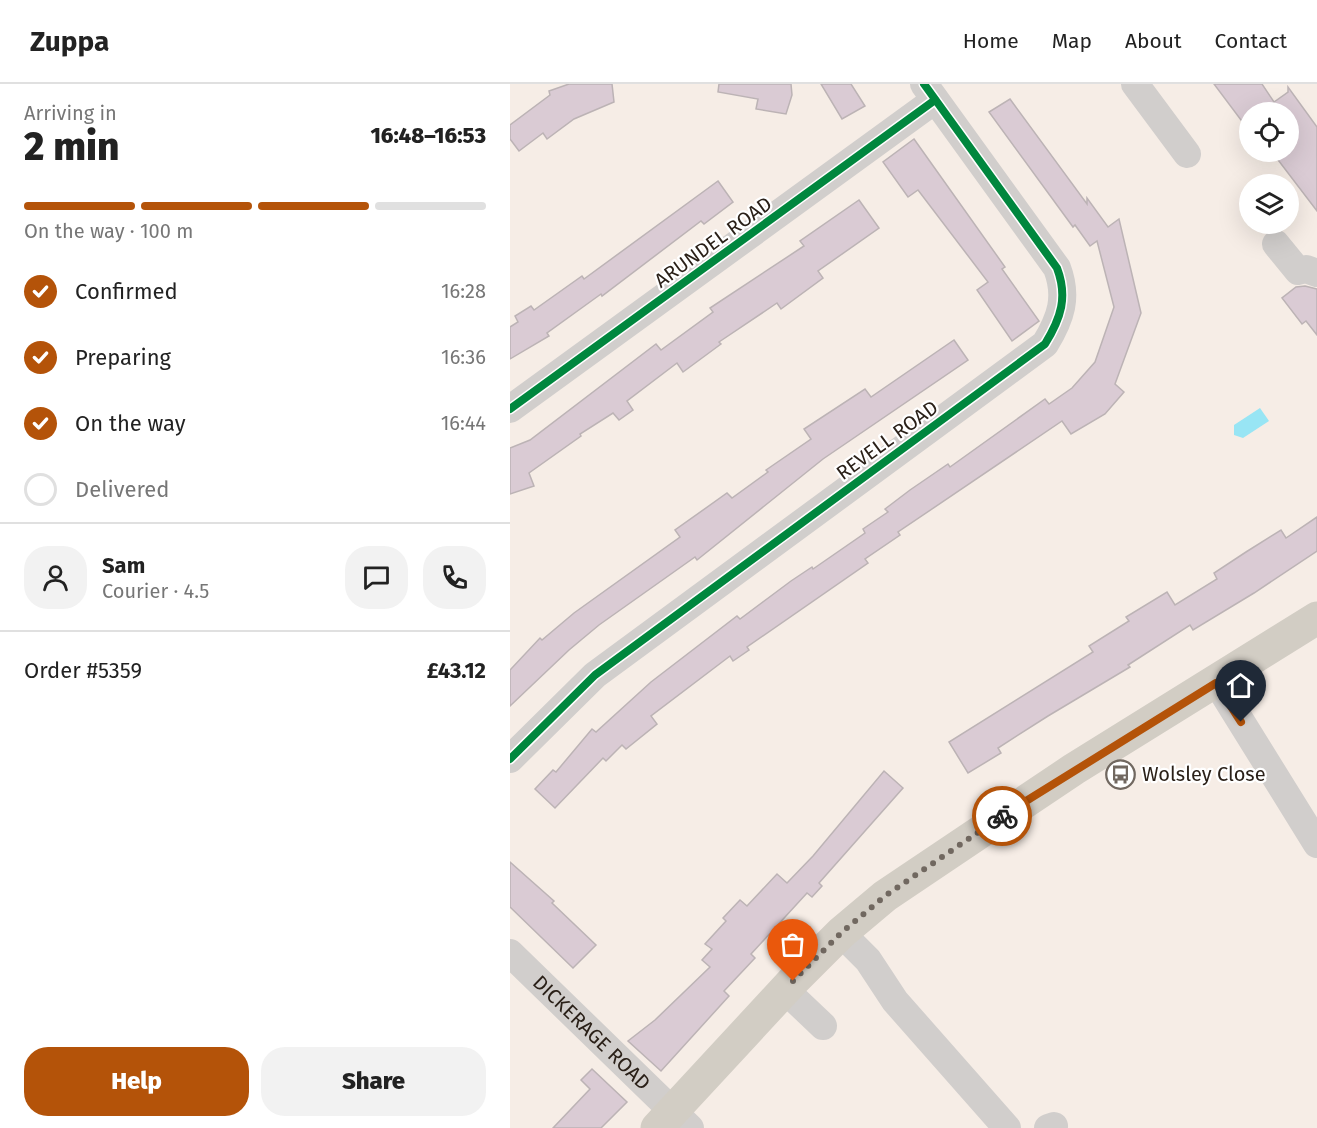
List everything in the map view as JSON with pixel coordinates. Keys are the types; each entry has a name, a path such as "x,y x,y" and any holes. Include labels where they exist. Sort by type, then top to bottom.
{"main road":[{"path":"674,1122 785,990 841,933 924,867 1074,769 1216,683 1317,618"}],"street":[{"path":"1135,84 1186,154"},
{"name":"ARUNDEL ROAD","path":"510,410 929,92"},
{"name":"REVELL ROAD","path":"510,759 595,675 1045,344 1058,323 1064,286 1057,268 929,92"},
{"path":"1276,244 1298,271 1306,269 1317,273"},
{"path":"1216,683 1317,844"},
{"path":"841,933 868,960 895,1001 1007,1128"},
{"name":"DICKERAGE ROAD","path":"510,954 674,1122"},
{"path":"785,990 823,1026"}],"water":[{"path":"1260,408 1269,421 1243,438 1234,435 1234,425"}],"building":[{"path":"569,84 612,84 614,102 574,119 547,139 543,133 519,151 510,139 510,125 550,95 549,91"},
{"path":"719,84 791,84 792,95 786,114 756,109 758,99 718,92"},
{"path":"821,84 851,84 865,106 842,119"},
{"path":"1214,84 1262,84 1274,102 1239,102 1239,117"},
{"path":"1288,87 1299,102 1274,102 1288,92"},
{"path":"1010,99 1087,204 1087,198 1108,227 1119,219 1141,313 1115,384 1124,392 1105,414 1071,434 1062,421 898,532 900,535 865,559 868,563 747,647 749,650 733,661 730,656 651,716 657,724 626,749 622,745 606,761 603,758 555,808 535,789 553,770 556,772 592,729 596,732 651,682 737,616 740,619 791,581 812,567 813,569 865,533 863,529 888,512 885,509 910,490 948,464 950,467 1045,399 1049,404 1072,388 1095,362 1114,307 1097,241 1090,246 1075,225 1073,227 989,112"},
{"path":"1299,102 1317,127 1317,211 1299,187 1299,174 1289,174 1280,162 1299,162"},
{"path":"914,139 1005,267 1002,269 1039,321 1012,341 977,290 988,282 918,190 908,197 883,162"},
{"path":"718,181 733,202 704,224 701,221 602,296 601,294 547,333 549,336 510,359 510,327 518,322 515,316 531,306 534,310 582,276 584,279"},
{"path":"859,200 879,228 818,271 823,278 781,309 777,303 719,342 721,344 683,372 677,363 627,401 633,410 619,420 613,413 580,434 581,436 529,473 534,486 510,494 510,448 530,440 656,344 661,350 713,312 710,308 804,246 800,241"},
{"path":"1305,286 1317,289 1317,335 1306,321 1302,324 1282,298 1296,287"},
{"path":"954,340 968,360 823,459 697,560 695,557 599,625 510,706 510,670 540,638 542,640 574,613 680,537 675,530 727,493 732,498 768,472 766,470 811,439 804,429 865,389 871,397"},
{"path":"1317,517 1317,551 1193,630 1190,625 1128,665 1130,667 998,748 1001,753 968,773 949,742 1093,652 1089,646 1129,621 1126,617 1167,592 1175,605 1217,579 1214,573 1281,530 1286,538"},
{"path":"884,771 903,788 819,883 822,886 812,897 807,893 751,954 755,958 724,991 729,996 661,1071 628,1041 655,1020 710,967 702,960 712,949 705,944 726,921 723,918 740,900 747,906 777,874 787,883 813,856"},
{"path":"510,862 554,901 552,903 596,945 573,968 510,907"},
{"path":"592,1069 627,1102 601,1128 553,1128 590,1089 581,1080"}],"cycle path":[{"path":"510,759 595,675 1045,344 1061,307 1062,288 1057,268 924,84"},
{"path":"510,409 935,100"}],"way so far":[{"path":"793,981 841,933 885,896 924,867 1002,816"}],"place":[{"name":"Wolsley Close","path":"1121,774"}],"route":[{"path":"1002,816 1074,769 1216,683 1241,722"}]}
